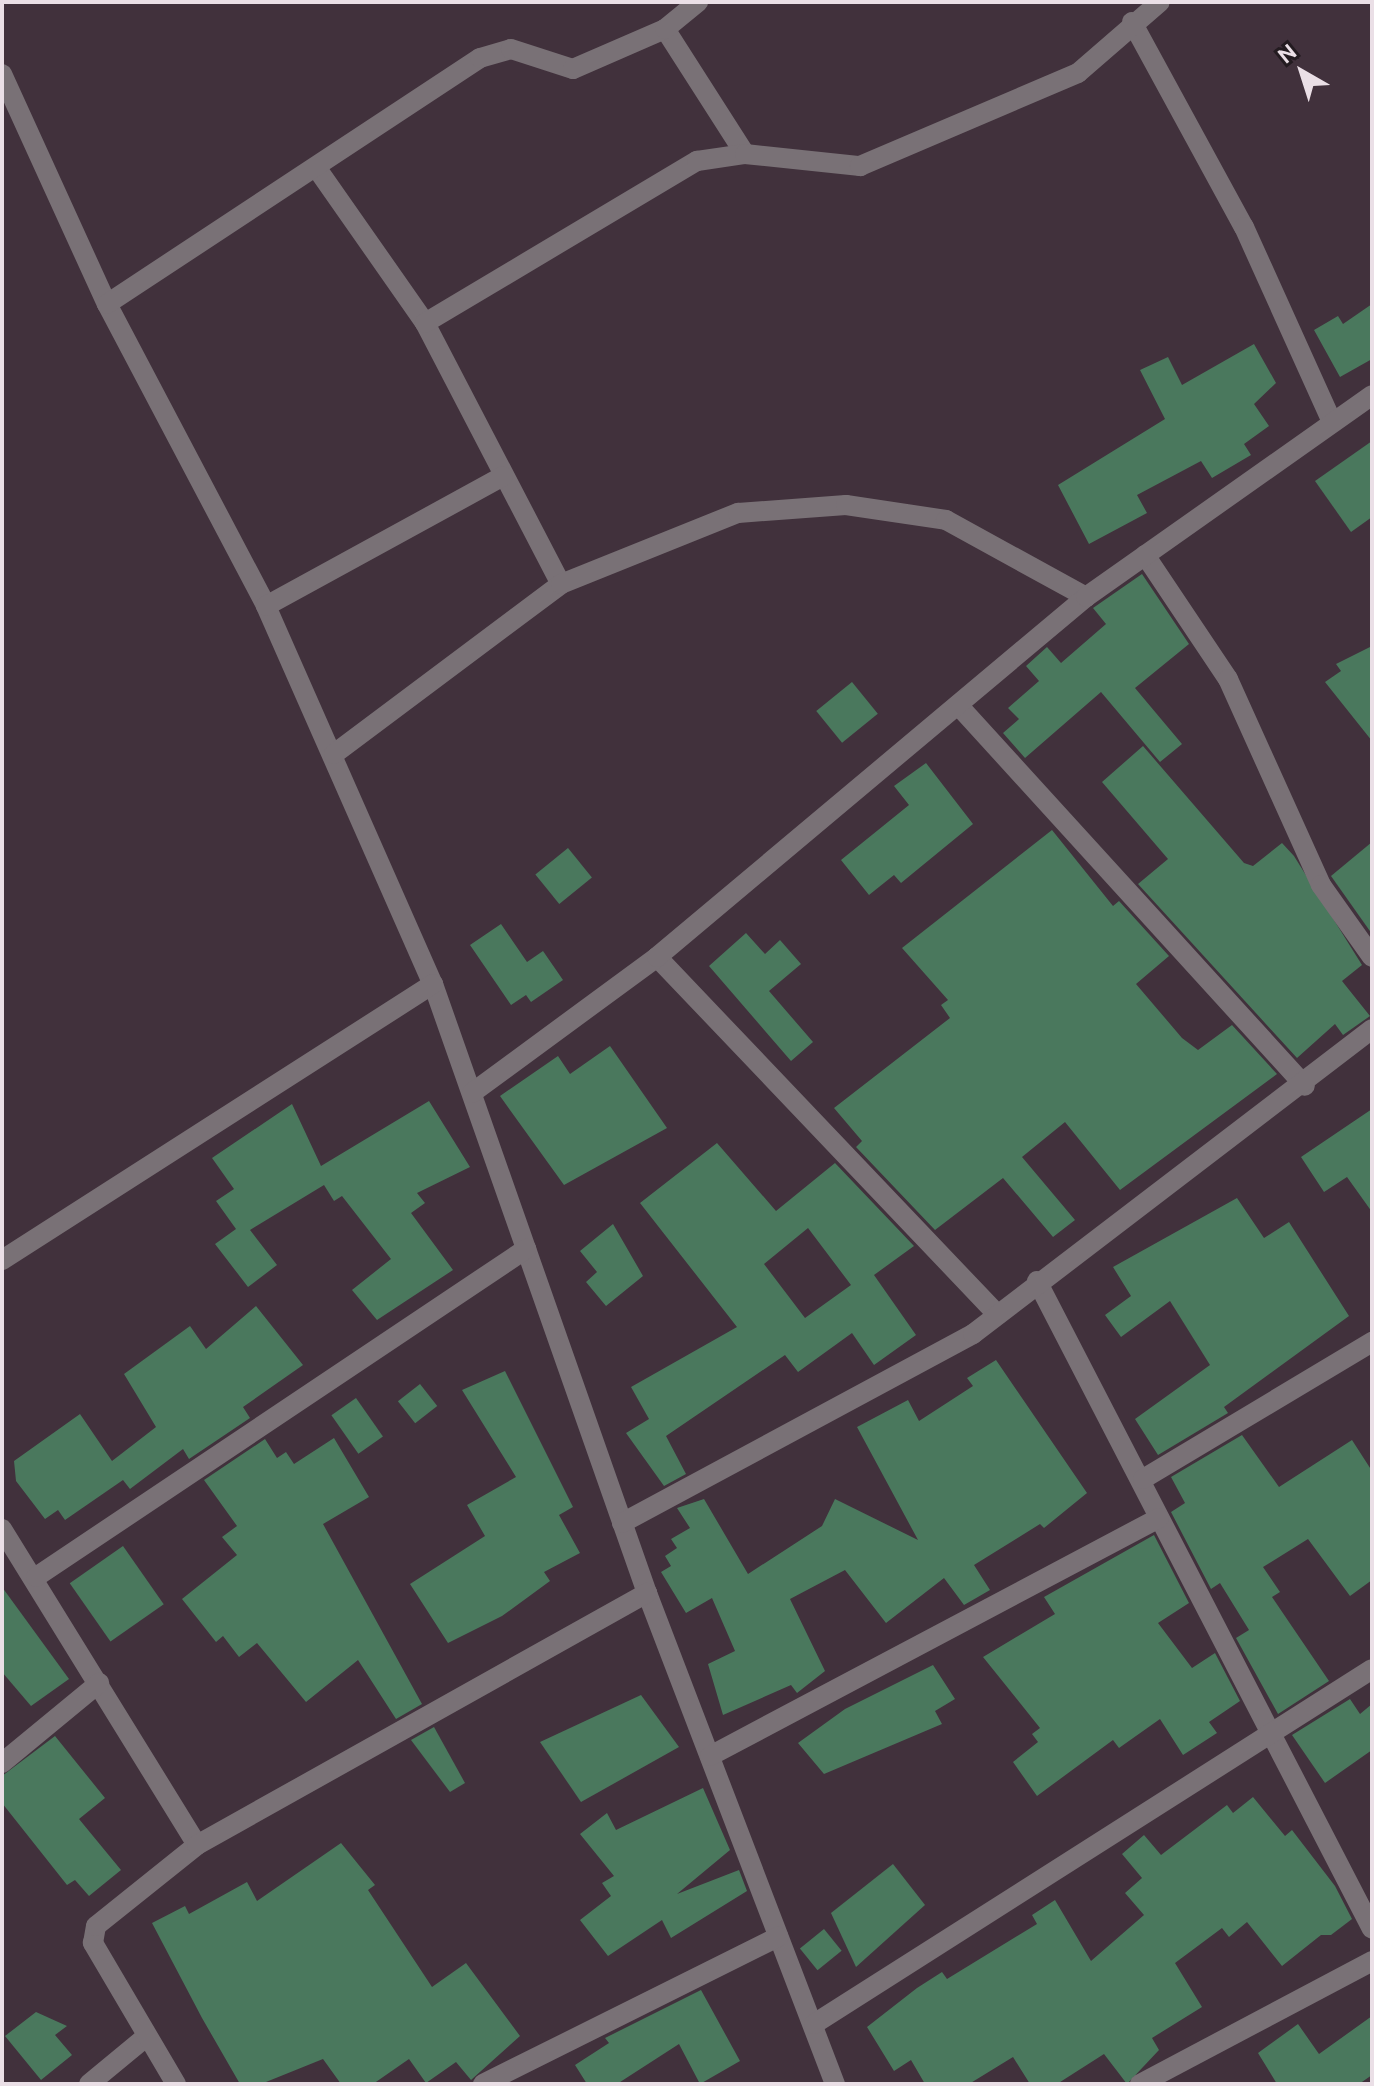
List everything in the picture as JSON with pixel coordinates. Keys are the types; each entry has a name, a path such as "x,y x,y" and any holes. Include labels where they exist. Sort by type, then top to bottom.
{"street":[{"path":"107,304 318,170 480,58 511,49 573,69 665,29 698,2"},
{"path":"425,323 697,161 745,154 860,166 1078,73 1132,22 1160,2"},
{"path":"1132,22 1244,227 1332,422"},
{"path":"665,29 745,154"},
{"path":"2,74 107,304 266,606 433,984 647,1593 835,2084"},
{"path":"318,170 425,323 561,584"},
{"path":"472,1093 657,957 1086,597 1372,395"},
{"path":"266,606 503,476"},
{"path":"334,754 561,584 738,513 846,505 946,520 1086,597"},
{"path":"1145,555 1228,679 1318,878 1372,957"},
{"path":"958,705 1305,1086"},
{"path":"657,957 998,1315"},
{"path":"2,1260 433,984"},
{"path":"622,1523 998,1315 1037,1281 1305,1086 1372,1029"},
{"path":"36,1577 526,1249"},
{"path":"1037,1281 1143,1479 1159,1518 1372,1929"},
{"path":"1143,1479 1372,1342"},
{"path":"710,1756 1159,1518"},
{"path":"2,1530 36,1577 197,1845"},
{"path":"176,2084 92,1933 197,1845 647,1593"},
{"path":"814,2024 1270,1731 1372,1669"},
{"path":"2,1763 99,1683"},
{"path":"483,2084 778,1937"},
{"path":"1140,2084 1372,1961"},
{"path":"89,2084 147,2036"}],"building":[{"path":"1372,304 1372,359 1340,377 1314,330 1338,316 1343,324"},
{"path":"1254,344 1276,383 1254,404 1269,426 1244,444 1251,455 1212,478 1201,461 1137,495 1147,513 1089,544 1058,485 1165,419 1140,370 1168,357 1182,385"},
{"path":"1372,441 1372,517 1351,532 1315,481"},
{"path":"1142,574 1189,644 1135,688 1182,744 1160,762 1101,692 1025,758 1003,733 1019,719 1008,708 1039,681 1026,666 1047,647 1061,663 1106,624 1093,608"},
{"path":"1372,646 1372,741 1325,682 1341,671 1336,664"},
{"path":"852,682 878,714 842,743 816,711"},
{"path":"1143,746 1244,863 1253,866 1282,843 1294,856 1362,965 1342,981 1370,1016 1343,1035 1335,1024 1297,1058 1138,884 1168,859 1102,782"},
{"path":"926,763 973,824 901,883 894,875 869,895 841,860 909,805 894,786"},
{"path":"1052,830 1113,906 1119,901 1169,956 1136,984 1182,1038 1198,1050 1232,1025 1277,1074 1120,1190 1065,1122 1022,1157 1075,1220 1053,1237 1003,1178 935,1230 856,1147 862,1141 834,1108 950,1018 941,1005 948,1000 902,948"},
{"path":"1372,842 1372,934 1331,876"},
{"path":"568,848 592,878 559,904 535,874"},
{"path":"501,924 527,962 543,951 563,980 531,1002 526,995 511,1005 470,945"},
{"path":"746,933 765,954 780,940 801,964 769,991 813,1042 791,1061 709,966"},
{"path":"610,1046 667,1128 564,1185 500,1096 558,1056 570,1074"},
{"path":"429,1101 470,1167 417,1193 425,1203 411,1213 453,1270 377,1320 352,1290 391,1259 342,1196 334,1201 324,1185 250,1230 277,1265 248,1287 215,1244 236,1229 216,1201 234,1189 212,1158 292,1104 321,1166"},
{"path":"1372,1109 1372,1212 1347,1177 1324,1192 1301,1157"},
{"path":"717,1143 776,1211 835,1163 914,1246 874,1275 916,1335 874,1365 852,1333 798,1372 785,1355 666,1436 686,1474 664,1486 626,1433 649,1419 631,1387 737,1327 640,1203","holes":["808,1228 851,1285 805,1318 764,1264"]},
{"path":"1237,1198 1264,1238 1289,1222 1349,1316 1224,1407 1228,1413 1158,1455 1135,1419 1210,1365 1170,1301 1121,1337 1105,1315 1131,1296 1113,1267"},
{"path":"613,1224 643,1276 606,1306 586,1282 597,1272 580,1251"},
{"path":"256,1306 303,1365 243,1407 250,1418 189,1459 183,1449 130,1489 123,1480 65,1520 58,1510 45,1519 16,1481 14,1461 80,1414 112,1461 156,1427 124,1374 190,1326 206,1349"},
{"path":"996,1360 1087,1493 1044,1528 1040,1524 974,1565 990,1590 964,1605 944,1578 886,1623 845,1570 790,1599 825,1671 797,1693 791,1685 723,1715 708,1664 735,1651 712,1598 686,1613 661,1572 671,1566 665,1556 677,1548 671,1539 690,1528 677,1508 704,1499 748,1574 822,1526 835,1499 918,1540 857,1427 908,1400 919,1421 973,1386 967,1378"},
{"path":"505,1371 573,1507 559,1515 580,1553 544,1572 550,1581 502,1616 448,1643 410,1584 485,1536 467,1505 516,1477 462,1390"},
{"path":"420,1384 437,1406 415,1423 398,1401"},
{"path":"356,1398 383,1437 358,1454 331,1415"},
{"path":"1242,1435 1279,1487 1352,1440 1372,1471 1372,1580 1350,1596 1308,1539 1263,1567 1280,1592 1272,1597 1329,1681 1278,1714 1236,1638 1249,1630 1220,1583 1211,1589 1171,1512 1185,1503 1171,1477"},
{"path":"334,1438 369,1497 323,1524 422,1704 396,1719 358,1660 306,1702 257,1643 239,1657 223,1636 216,1642 182,1599 237,1555 222,1537 237,1526 204,1480 265,1439 277,1458 286,1452 294,1464"},
{"path":"1154,1535 1189,1603 1158,1623 1192,1668 1215,1653 1240,1701 1209,1722 1217,1733 1183,1755 1160,1719 1119,1748 1113,1740 1037,1796 1013,1762 1038,1742 1032,1734 1040,1728 983,1657 1055,1614 1044,1597"},
{"path":"123,1546 164,1604 110,1641 70,1583"},
{"path":"2,1587 69,1679 31,1706 2,1672"},
{"path":"933,1665 955,1699 935,1711 942,1724 824,1774 798,1743 845,1709"},
{"path":"641,1695 679,1747 581,1802 540,1742"},
{"path":"1350,1699 1360,1714 1372,1704 1372,1750 1325,1783 1292,1735"},
{"path":"434,1727 465,1783 450,1792 411,1740"},
{"path":"55,1736 105,1798 79,1819 121,1870 89,1896 75,1880 67,1885 2,1803 2,1776"},
{"path":"703,1788 730,1850 677,1894 739,1870 747,1891 671,1938 662,1920 608,1956 580,1920 611,1896 602,1883 614,1876 580,1834 607,1813 616,1830"},
{"path":"1253,1797 1285,1836 1292,1830 1335,1886 1352,1919 1331,1935 1321,1935 1282,1966 1247,1922 1229,1937 1222,1928 1175,1963 1202,2007 1152,2038 1159,2050 1127,2084 1104,2054 1057,2084 1030,2084 1013,2057 969,2084 925,2084 911,2060 894,2071 867,2027 917,1988 942,1972 947,1979 1037,1924 1032,1915 1055,1900 1091,1961 1144,1915 1125,1893 1142,1878 1122,1854 1144,1835 1161,1855 1227,1805 1233,1813"},
{"path":"341,1843 375,1885 368,1890 432,1987 466,1963 520,2036 471,2080 456,2062 426,2083 409,2059 373,2084 341,2084 323,2059 261,2084 240,2084 202,2018 152,1923 185,1906 189,1914 247,1882 257,1901"},
{"path":"893,1864 925,1905 856,1967 831,1913"},
{"path":"824,1929 842,1951 818,1970 800,1949"},
{"path":"701,1990 740,2061 700,2084 679,2044 617,2084 587,2084 575,2065 609,2043 605,2038"},
{"path":"36,2012 67,2026 55,2035 72,2055 41,2080 5,2036"},
{"path":"1372,2016 1372,2075 1359,2084 1277,2084 1258,2053 1298,2024 1319,2054"}]}
